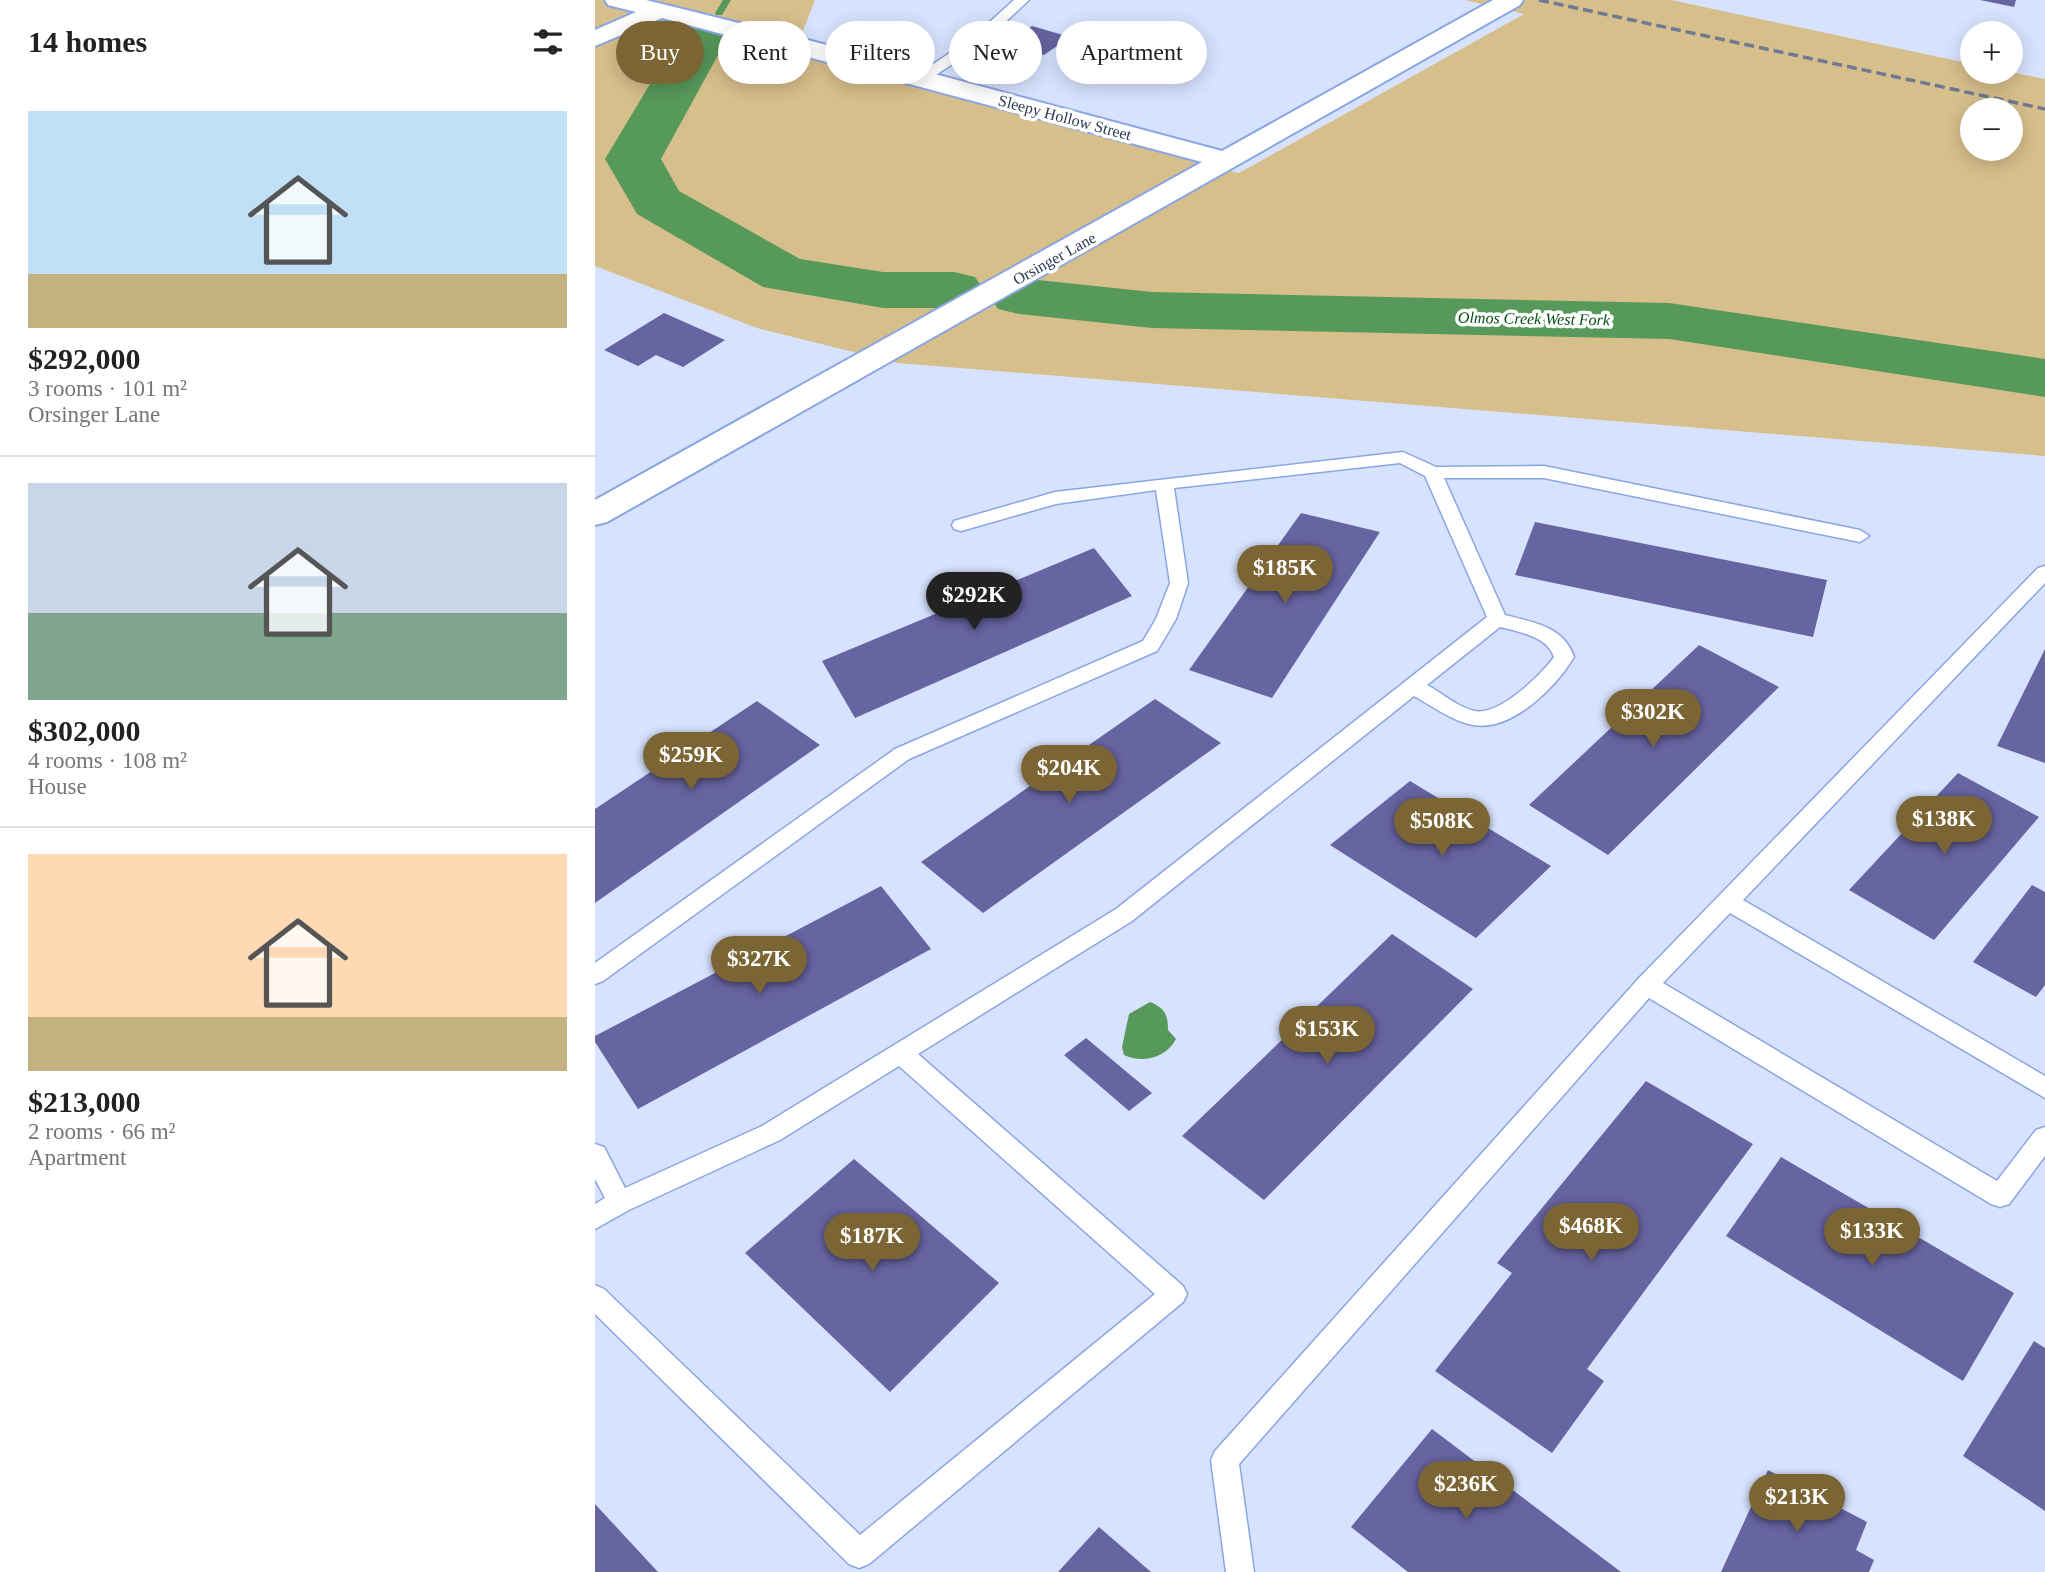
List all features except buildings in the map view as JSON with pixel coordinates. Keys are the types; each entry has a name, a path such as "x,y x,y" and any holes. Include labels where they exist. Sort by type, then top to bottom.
{"street":[{"name":"Sleepy Hollow Street","path":"617,0 825,54"},
{"name":"Orsinger Lane","path":"595,514 1511,0"},
{"path":"595,39 659,12"},
{"name":"Sleepy Hollow Street","path":"935,82 1228,161"}],"lane":[{"path":"935,69 977,41 1022,0"},
{"path":"961,525 1055,498 1164,483 1403,457 1433,473 1544,472 1860,536"},
{"path":"1413,686 1481,720 1493,720 1510,711 1561,664 1563,651 1549,636 1497,619 1433,473"},
{"path":"595,975 902,754 1150,646 1166,619 1179,583 1164,483"},
{"path":"1240,1572 1225,1460 1647,985 2045,572"},
{"path":"595,1218 620,1202 771,1133 1124,915 1497,619"},
{"path":"1727,901 2045,1088"},
{"path":"1647,985 2000,1196 2045,1137"},
{"path":"595,1297 859,1554 1174,1294 901,1053"},
{"path":"595,1155 620,1202"}],"shaded area":[{"path":"595,0 815,0 807,21 718,21 718,84 811,84 811,59 825,62 825,84 906,84 1239,173 1524,14 1465,0 1671,0 1960,61 1960,84 2023,84 2023,75 2045,79 2045,456 898,363 757,328 595,266"},
{"path":"1150,1002 1165,1013 1168,1030 1176,1039 1166,1051 1153,1058 1131,1058 1124,1055 1122,1047 1129,1014"}],"waterway":[{"name":"Olmos Creek West Fork","path":"719,13 727,0"},
{"name":"Olmos Creek West Fork","path":"676,84 633,159 657,202 784,274 883,290 954,290"},
{"name":"Olmos Creek West Fork","path":"1019,296 1152,310 1669,321 2045,378"}],"railway":[{"path":"1539,0 2045,109"}]}
